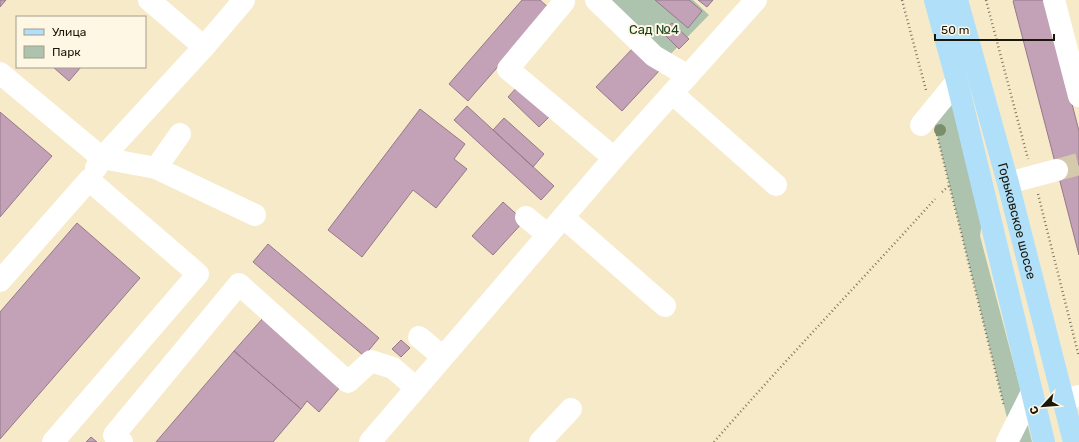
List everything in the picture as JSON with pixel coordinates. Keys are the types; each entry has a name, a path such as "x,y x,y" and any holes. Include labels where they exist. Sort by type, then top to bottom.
{"main road":[{"name":"Горьковское шоссе","path":"935,0 957,81 1031,394 1044,442"},
{"name":"Горьковское шоссе","path":"957,0 1008,183 1071,398 1074,442"}],"street":[{"path":"150,0 204,47"},
{"path":"0,281 89,180 102,158 204,47 244,0"},
{"path":"596,0 654,56 691,73"},
{"path":"370,442 614,158 756,0"},
{"path":"1054,0 1079,96"},
{"path":"564,2 508,68 614,158"},
{"path":"666,47 691,73"},
{"path":"0,73 102,158 156,168 255,215"},
{"path":"928,127 957,81"},
{"path":"672,93 776,185"},
{"path":"156,168 180,134"},
{"path":"1008,183 1057,170"},
{"path":"53,442 198,274 89,180"},
{"path":"526,217 548,234"},
{"path":"563,217 665,306"},
{"path":"122,442 114,436 239,284 348,382 371,361 393,368 416,388"},
{"path":"419,337 443,357"},
{"path":"1007,442 1031,394"},
{"path":"540,442 571,409"}],"path":[{"path":"902,0 926,91"},
{"path":"928,127 950,185 1004,407"},
{"path":"942,192 950,185"},
{"path":"714,442 761,388 935,199"}],"green space":[{"name":"Сад №4","path":"586,0 693,0 709,15 654,71"},
{"path":"953,104 982,221 980,236 1023,399 1008,422 934,123"},
{"path":"1027,422 1032,442 1013,442"}],"building":[{"path":"0,0 6,0 0,7"},
{"path":"522,0 540,0 549,8 468,101 449,84"},
{"path":"655,0 689,0 702,11 688,28"},
{"path":"698,0 713,0 707,7"},
{"path":"1045,0 1079,131 1079,164 1057,170 1013,1"},
{"path":"672,23 689,39 679,49 662,32"},
{"path":"634,47 659,71 622,111 596,87"},
{"path":"54,68 80,68 69,81"},
{"path":"519,85 551,115 539,127 508,97"},
{"path":"467,106 554,186 541,200 454,120"},
{"path":"420,109 465,144 454,159 467,169 436,208 413,190 362,257 328,230"},
{"path":"0,112 52,156 0,217"},
{"path":"504,118 544,154 533,167 493,130"},
{"path":"1079,164 1079,255 1057,170"},
{"path":"503,202 524,221 493,255 472,236"},
{"path":"77,223 140,278 0,439 0,312"},
{"path":"268,244 379,338 364,356 253,262"},
{"path":"263,318 341,386 319,412 307,401 301,409 234,351"},
{"path":"401,340 410,348 401,357 392,349"},
{"path":"234,351 301,409 273,442 156,442"},
{"path":"91,437 97,442 86,442"}],"tunnel":[{"path":"1057,170 1079,164"}]}
